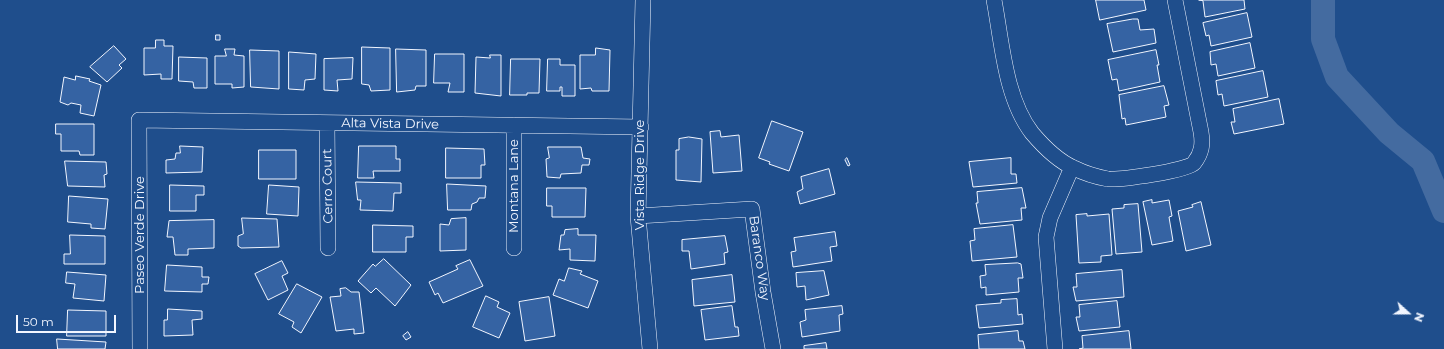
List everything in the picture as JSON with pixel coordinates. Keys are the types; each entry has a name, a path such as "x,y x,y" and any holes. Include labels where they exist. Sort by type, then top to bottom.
{"street":[{"name":"Vista Ridge Drive","path":"643,0 638,216 650,349"},
{"path":"994,0 1011,89 1021,115 1032,133 1052,153 1072,167 1109,179 1180,170 1193,164 1200,154 1202,144 1201,132 1175,0"},
{"name":"Alta Vista Drive","path":"139,120 640,126"},
{"name":"Paseo Verde Drive","path":"139,120 140,349"},
{"name":"Cerro Court","path":"327,123 328,248"},
{"name":"Montana Lane","path":"514,125 514,248"},
{"path":"1055,349 1046,237 1050,218 1072,167"},
{"name":"Baranco Way","path":"638,216 752,209 773,349"}],"building":[{"path":"1096,0 1144,0 1146,10 1100,20"},
{"path":"1199,0 1244,0 1245,9 1205,17 1203,1"},
{"path":"1247,13 1252,37 1211,46 1209,35 1206,36 1203,23"},
{"path":"1138,19 1140,30 1154,29 1156,43 1113,52 1107,24"},
{"path":"216,35 220,35 220,40 216,40"},
{"path":"156,40 164,40 164,46 173,46 172,79 161,79 161,74 144,75 144,48 155,48"},
{"path":"1250,43 1255,68 1218,76 1216,64 1211,65 1210,52"},
{"path":"114,46 126,59 119,65 122,68 107,82 90,67"},
{"path":"362,47 390,48 390,90 371,91 369,85 362,84"},
{"path":"596,48 610,50 609,91 592,91 591,88 580,89 580,55 595,55"},
{"path":"225,49 235,49 234,55 244,56 244,87 232,88 232,84 215,84 215,56 226,56"},
{"path":"396,49 426,50 426,86 416,86 415,90 397,92"},
{"path":"250,50 279,51 279,89 251,87"},
{"path":"1156,50 1160,82 1119,91 1117,79 1112,80 1108,60"},
{"path":"289,52 316,54 315,79 305,80 304,90 289,89"},
{"path":"435,54 464,54 464,92 448,92 450,83 434,83"},
{"path":"490,55 501,55 501,96 475,93 476,57 490,58"},
{"path":"179,57 207,58 207,88 194,88 193,82 179,81"},
{"path":"353,58 352,79 337,80 338,91 324,90 324,59"},
{"path":"511,59 540,59 539,93 510,95"},
{"path":"548,59 560,59 560,65 575,65 575,96 562,96 562,87 560,87 560,91 547,91"},
{"path":"1263,71 1268,97 1224,106 1222,94 1218,95 1216,81"},
{"path":"76,76 90,79 89,81 101,85 94,116 80,113 81,105 71,103 68,105 60,102 64,77 75,80"},
{"path":"1164,86 1169,105 1164,106 1166,117 1126,125 1125,118 1122,119 1119,95"},
{"path":"1279,99 1284,124 1234,134 1231,122 1235,122 1233,109"},
{"path":"772,121 803,132 789,171 769,164 770,162 759,158"},
{"path":"56,124 94,124 94,155 80,155 79,151 61,151 61,134 56,134"},
{"path":"720,131 721,137 739,135 742,171 713,173 710,132"},
{"path":"689,137 702,139 701,182 676,180 676,150 679,150 679,139"},
{"path":"180,146 203,147 202,172 166,173 166,160 175,159 176,153 180,153"},
{"path":"359,146 396,146 396,159 400,159 400,171 373,171 374,178 358,178"},
{"path":"548,147 581,147 583,158 590,159 589,165 582,165 581,173 561,174 560,178 547,177 546,159 549,158"},
{"path":"446,148 484,149 485,165 481,165 481,178 446,178"},
{"path":"259,150 296,150 296,179 259,179"},
{"path":"847,158 850,165 848,166 845,160"},
{"path":"1011,158 1011,174 1016,174 1017,183 973,187 969,162"},
{"path":"65,161 106,162 107,174 104,175 105,187 68,186"},
{"path":"829,169 835,194 800,204 797,192 803,189 801,177"},
{"path":"356,182 401,183 401,193 394,193 393,211 360,210 361,200 358,200"},
{"path":"447,184 486,186 485,198 479,198 477,202 472,204 471,210 448,210"},
{"path":"170,185 204,186 204,195 196,195 196,211 170,211"},
{"path":"269,185 299,187 298,216 267,214"},
{"path":"547,188 586,188 585,217 552,217 552,206 547,206"},
{"path":"1022,188 1026,208 1021,208 1022,220 980,224 976,203 978,203 977,192"},
{"path":"69,196 108,199 105,229 91,228 91,224 68,222"},
{"path":"1152,200 1152,203 1169,200 1172,216 1169,217 1173,241 1152,245 1143,202"},
{"path":"1201,202 1211,245 1186,251 1178,211 1193,207 1192,205"},
{"path":"1138,204 1142,252 1116,254 1112,209 1124,208 1124,205"},
{"path":"1087,214 1087,216 1109,214 1112,255 1101,256 1101,262 1079,263 1076,215"},
{"path":"242,218 277,219 279,247 241,248 238,246 238,236 243,234"},
{"path":"466,218 466,250 440,251 440,224 449,225 451,219"},
{"path":"214,220 214,248 188,249 188,255 175,255 173,237 167,237 169,221"},
{"path":"373,225 413,226 413,237 406,237 406,252 373,252"},
{"path":"1013,225 1017,257 972,261 970,241 975,240 974,229"},
{"path":"578,229 578,235 596,235 595,261 570,260 570,249 559,250 561,235 564,235 565,230"},
{"path":"835,232 837,246 830,247 832,261 793,267 791,252 796,251 794,238"},
{"path":"70,235 105,236 105,264 64,264 64,254 70,254"},
{"path":"725,236 728,252 724,253 725,264 691,269 689,251 682,251 682,240"},
{"path":"384,259 411,285 395,306 376,288 371,293 358,281 373,264 375,266"},
{"path":"470,260 483,286 443,303 438,293 435,295 429,282 458,269 456,266"},
{"path":"282,261 288,273 282,276 288,290 268,300 255,274"},
{"path":"1021,264 1023,278 1018,278 1019,292 986,295 986,287 981,288 980,276 986,275 985,265"},
{"path":"167,265 202,267 202,277 209,277 208,284 202,284 202,292 165,291"},
{"path":"569,268 582,271 580,274 598,281 588,308 553,295 559,279 564,281"},
{"path":"1122,270 1124,297 1076,301 1073,287 1077,287 1076,274"},
{"path":"824,271 829,295 806,300 805,286 797,287 796,273"},
{"path":"67,272 106,275 104,301 73,298 75,284 66,283"},
{"path":"732,275 735,302 694,306 692,280"},
{"path":"297,284 322,297 301,333 292,327 294,322 279,314"},
{"path":"346,288 351,292 359,292 364,333 354,334 354,329 336,331 330,297 341,296 340,289"},
{"path":"486,296 499,302 497,307 510,313 499,338 473,327"},
{"path":"549,297 555,336 525,341 519,302"},
{"path":"1017,299 1018,315 1022,314 1023,324 979,328 976,305 1001,303 1001,300"},
{"path":"1117,301 1120,327 1079,331 1076,317 1080,317 1079,305"},
{"path":"732,306 735,327 738,327 739,336 705,340 701,310"},
{"path":"842,306 843,314 839,315 840,331 802,337 800,322 806,320 805,310"},
{"path":"168,309 202,311 202,319 192,320 193,335 164,336 164,320 167,320"},
{"path":"68,310 106,311 106,336 67,336"},
{"path":"1018,331 1019,341 1023,341 1025,349 979,349 978,335"},
{"path":"1129,331 1131,349 1079,349 1083,348 1082,336"},
{"path":"408,332 411,337 406,340 403,336"},
{"path":"57,339 106,342 105,349 58,349"},
{"path":"826,343 827,349 804,349 804,346"}],"waterway":[{"path":"1323,0 1323,39 1337,77 1389,133 1423,161 1444,211"}]}
